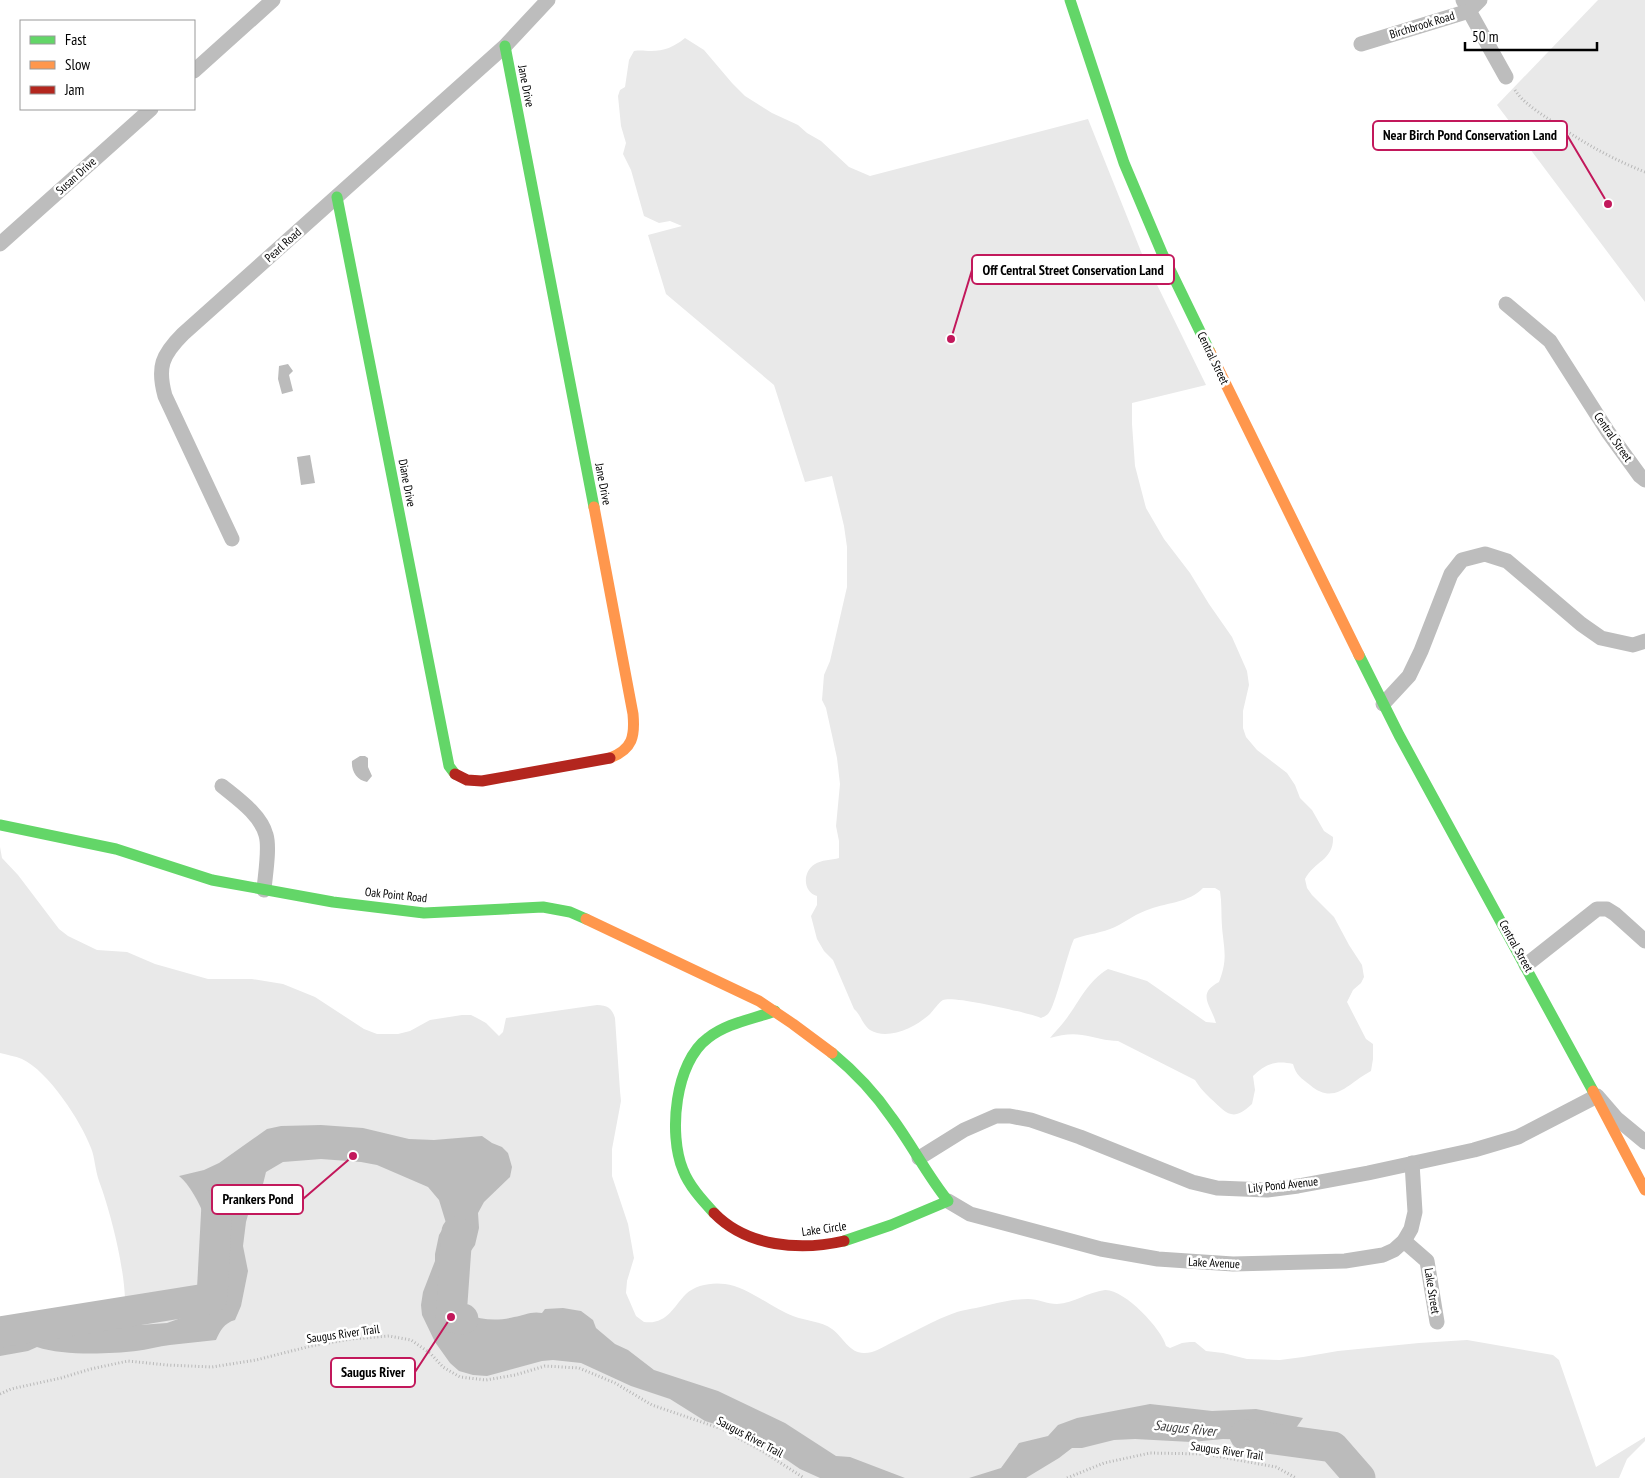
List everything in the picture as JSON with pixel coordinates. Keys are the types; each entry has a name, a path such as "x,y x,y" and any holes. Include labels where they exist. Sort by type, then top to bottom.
{"street":[{"path":"195,70 273,0"},
{"name":"Pearl Road","path":"232,539 165,396 161,376 164,356 183,334 505,46 548,0"},
{"name":"Central Street","path":"1070,0 1124,163 1146,220 1383,704 1526,965 1645,1190"},
{"path":"1471,4 1506,76"},
{"name":"Birchbrook Road","path":"1361,44 1471,4"},
{"name":"Jane Drive","path":"453,773 464,780 482,781 609,758 624,751 631,743 634,732 633,708 505,46"},
{"name":"Susan Drive","path":"0,244 150,110"},
{"name":"Diane Drive","path":"337,197 445,750 453,773"},
{"name":"Central Street","path":"1506,304 1550,341 1608,432 1640,476 1645,480"},
{"path":"1383,704 1409,676 1451,574 1462,560 1485,554 1507,561 1581,624 1602,638 1633,645 1645,641"},
{"path":"222,786 256,817 266,833 268,842 264,890"},
{"name":"Oak Point Road","path":"0,825 103,846 212,880 391,910 424,913 525,908 557,909 570,912 759,1001 775,1011"},
{"path":"1526,965 1597,910 1607,909 1645,941"},
{"path":"775,1011 812,1037 861,1079 884,1105 933,1183 948,1200"},
{"name":"Lake Circle","path":"775,1011 712,1033 690,1056 679,1097 675,1125 677,1148 682,1169 711,1212 728,1227 747,1236 791,1246 819,1246 843,1242 874,1233 948,1200"},
{"path":"1596,1096 1616,1118 1645,1142"},
{"name":"Lily Pond Avenue","path":"918,1158 964,1130 996,1116 1010,1116 1046,1125 1163,1171 1217,1188 1267,1190 1298,1186 1474,1150 1518,1137 1596,1096"},
{"path":"1404,1242 1411,1229 1415,1212 1412,1163"},
{"name":"Lake Avenue","path":"948,1200 970,1214 1101,1250 1158,1259 1260,1265 1346,1261 1383,1255 1394,1250 1404,1242"},
{"name":"Lake Street","path":"1404,1242 1427,1261 1436,1322"}],"path":[{"path":"1506,76 1518,95 1581,141 1622,163 1645,172"},
{"name":"Saugus River Trail","path":"0,1394 11,1389 128,1361 212,1367 256,1360 311,1346 351,1339 389,1336 411,1340 430,1353 443,1367 460,1377 486,1380 515,1375 545,1366 579,1368 615,1383 652,1405 722,1429 762,1451 804,1478"},
{"name":"Saugus River Trail","path":"1066,1478 1104,1463 1150,1453 1205,1454 1276,1467 1296,1478"}],"shaded area":[{"path":"1598,0 1645,0 1645,302 1497,105"},
{"path":"685,38 704,50 745,96 772,113 798,125 821,141 849,167 870,176 1088,119 1142,254 1206,385 1132,403 1135,466 1146,508 1164,539 1190,573 1232,637 1247,671 1249,685 1243,711 1243,728 1246,737 1257,750 1287,773 1295,785 1300,798 1312,810 1324,831 1333,837 1327,856 1313,868 1305,879 1307,888 1334,917 1362,965 1364,977 1361,983 1353,990 1347,1002 1366,1039 1373,1044 1373,1059 1371,1071 1348,1086 1334,1093 1319,1091 1297,1074 1293,1064 1271,1064 1262,1068 1253,1076 1255,1090 1252,1104 1239,1113 1230,1114 1225,1112 1210,1098 1195,1080 1118,1041 1074,1034 1050,1038 1088,987 1100,974 1108,969 1147,981 1206,1022 1216,1023 1207,1000 1208,991 1219,982 1224,961 1221,896 1220,891 1215,888 1203,888 1191,897 1145,911 1110,929 1074,939 1051,1010 1041,1018 991,1005 950,999 941,1001 930,1014 910,1028 885,1034 870,1030 854,1009 833,960 824,951 817,939 811,916 817,905 817,896 812,894 806,882 808,872 815,864 839,858 839,841 836,826 840,784 837,758 826,708 822,700 824,675 830,661 847,587 847,547 832,476 805,482 774,385 666,294 648,235 682,226 670,221 659,223 644,216 631,170 623,154 626,143 621,126 618,96 620,90 625,87 629,60 634,51 665,49"},
{"path":"0,847 2,858 18,875 59,929 68,936 97,950 127,952 155,964 208,979 252,979 283,984 315,997 364,1029 377,1034 398,1034 410,1031 430,1020 471,1015 486,1023 499,1036 503,1032 506,1018 597,1005 609,1008 615,1018 621,1101 612,1149 612,1176 628,1224 634,1258 627,1281 626,1293 636,1316 644,1322 658,1321 664,1318 694,1288 715,1283 725,1284 742,1289 793,1316 828,1326 855,1351 865,1353 877,1350 948,1315 962,1311 1021,1299 1032,1299 1057,1304 1105,1290 1113,1291 1122,1296 1141,1311 1157,1330 1166,1346 1170,1348 1182,1343 1195,1342 1206,1351 1247,1359 1280,1360 1338,1351 1467,1340 1553,1355 1559,1360 1596,1467 1645,1437 1645,1441 1627,1459 1619,1478 0,1478 0,1335 115,1322 123,1311 125,1299 122,1271 108,1208 92,1152 80,1124 53,1085 32,1065 14,1056 0,1053"}],"water":[{"path":"288,364 293,371 289,375 293,391 282,394 278,379 279,366"},
{"path":"310,455 315,483 301,485 297,457"},
{"path":"360,756 368,758 368,767 372,776 367,782 355,774 353,768 352,761"},
{"path":"321,1125 363,1128 409,1139 434,1140 482,1136 502,1147 508,1153 512,1167 510,1177 484,1202 478,1213 479,1228 475,1245 466,1258 455,1267 454,1289 467,1315 485,1319 496,1319 542,1313 545,1309 563,1308 581,1311 593,1320 596,1328 615,1344 628,1350 654,1370 718,1391 785,1423 836,1456 850,1457 905,1478 820,1478 800,1469 765,1445 731,1429 705,1421 670,1399 631,1386 581,1363 553,1360 542,1361 487,1376 459,1371 450,1363 435,1342 422,1315 423,1292 435,1261 439,1235 446,1223 439,1200 428,1187 377,1165 361,1162 321,1159 283,1162 266,1172 263,1184 251,1204 246,1222 243,1246 248,1271 241,1306 235,1320 225,1325 216,1340 136,1351 100,1353 60,1352 37,1347 28,1351 0,1356 0,1332 27,1323 104,1319 140,1325 167,1323 192,1314 212,1298 221,1286 224,1276 201,1208 187,1184 179,1176 204,1170 219,1163 267,1129 281,1126"},
{"path":"1150,1404 1212,1411 1256,1409 1303,1418 1279,1452 1259,1440 1223,1439 1191,1442 1135,1439 1114,1440 1082,1448 1072,1448 1026,1478 969,1478 1001,1468 1019,1443 1048,1436 1058,1425 1077,1418"}],"waterway":[{"name":"Saugus River","path":"0,1332 212,1298 217,1204"},
{"name":"Saugus River","path":"457,1232 451,1317 463,1319"},
{"name":"Saugus River","path":"1245,1435 1333,1447 1360,1478"}],"traffic: fast":[{"path":"1070,0 1124,163 1162,253 1210,352"},
{"path":"505,46 594,507"},
{"path":"337,197 449,766 455,774"},
{"path":"1359,655 1399,735 1593,1091"},
{"path":"0,825 116,849 212,880 333,902 424,913 543,907 570,912 586,919"},
{"path":"714,1213 689,1182 678,1155 676,1119 682,1081 688,1064 697,1049 708,1038 732,1025 775,1011"},
{"path":"832,1053 872,1091 948,1201 891,1225 844,1241"}],"traffic: slow":[{"path":"1210,352 1359,655"},
{"path":"594,507 634,722 633,735 628,746 610,758"},
{"path":"586,919 759,1001 832,1053"},
{"path":"1593,1091 1645,1190"}],"traffic: jam":[{"path":"455,774 467,780 482,781 610,758"},
{"path":"714,1213 742,1233 775,1244 810,1246 844,1241"}],"place":[{"name":"Near Birch Pond Conservation Land","path":"1608,204"},
{"name":"Off Central Street Conservation Land","path":"951,339"},
{"name":"Prankers Pond","path":"353,1156"},
{"name":"Saugus River","path":"451,1317"}]}
